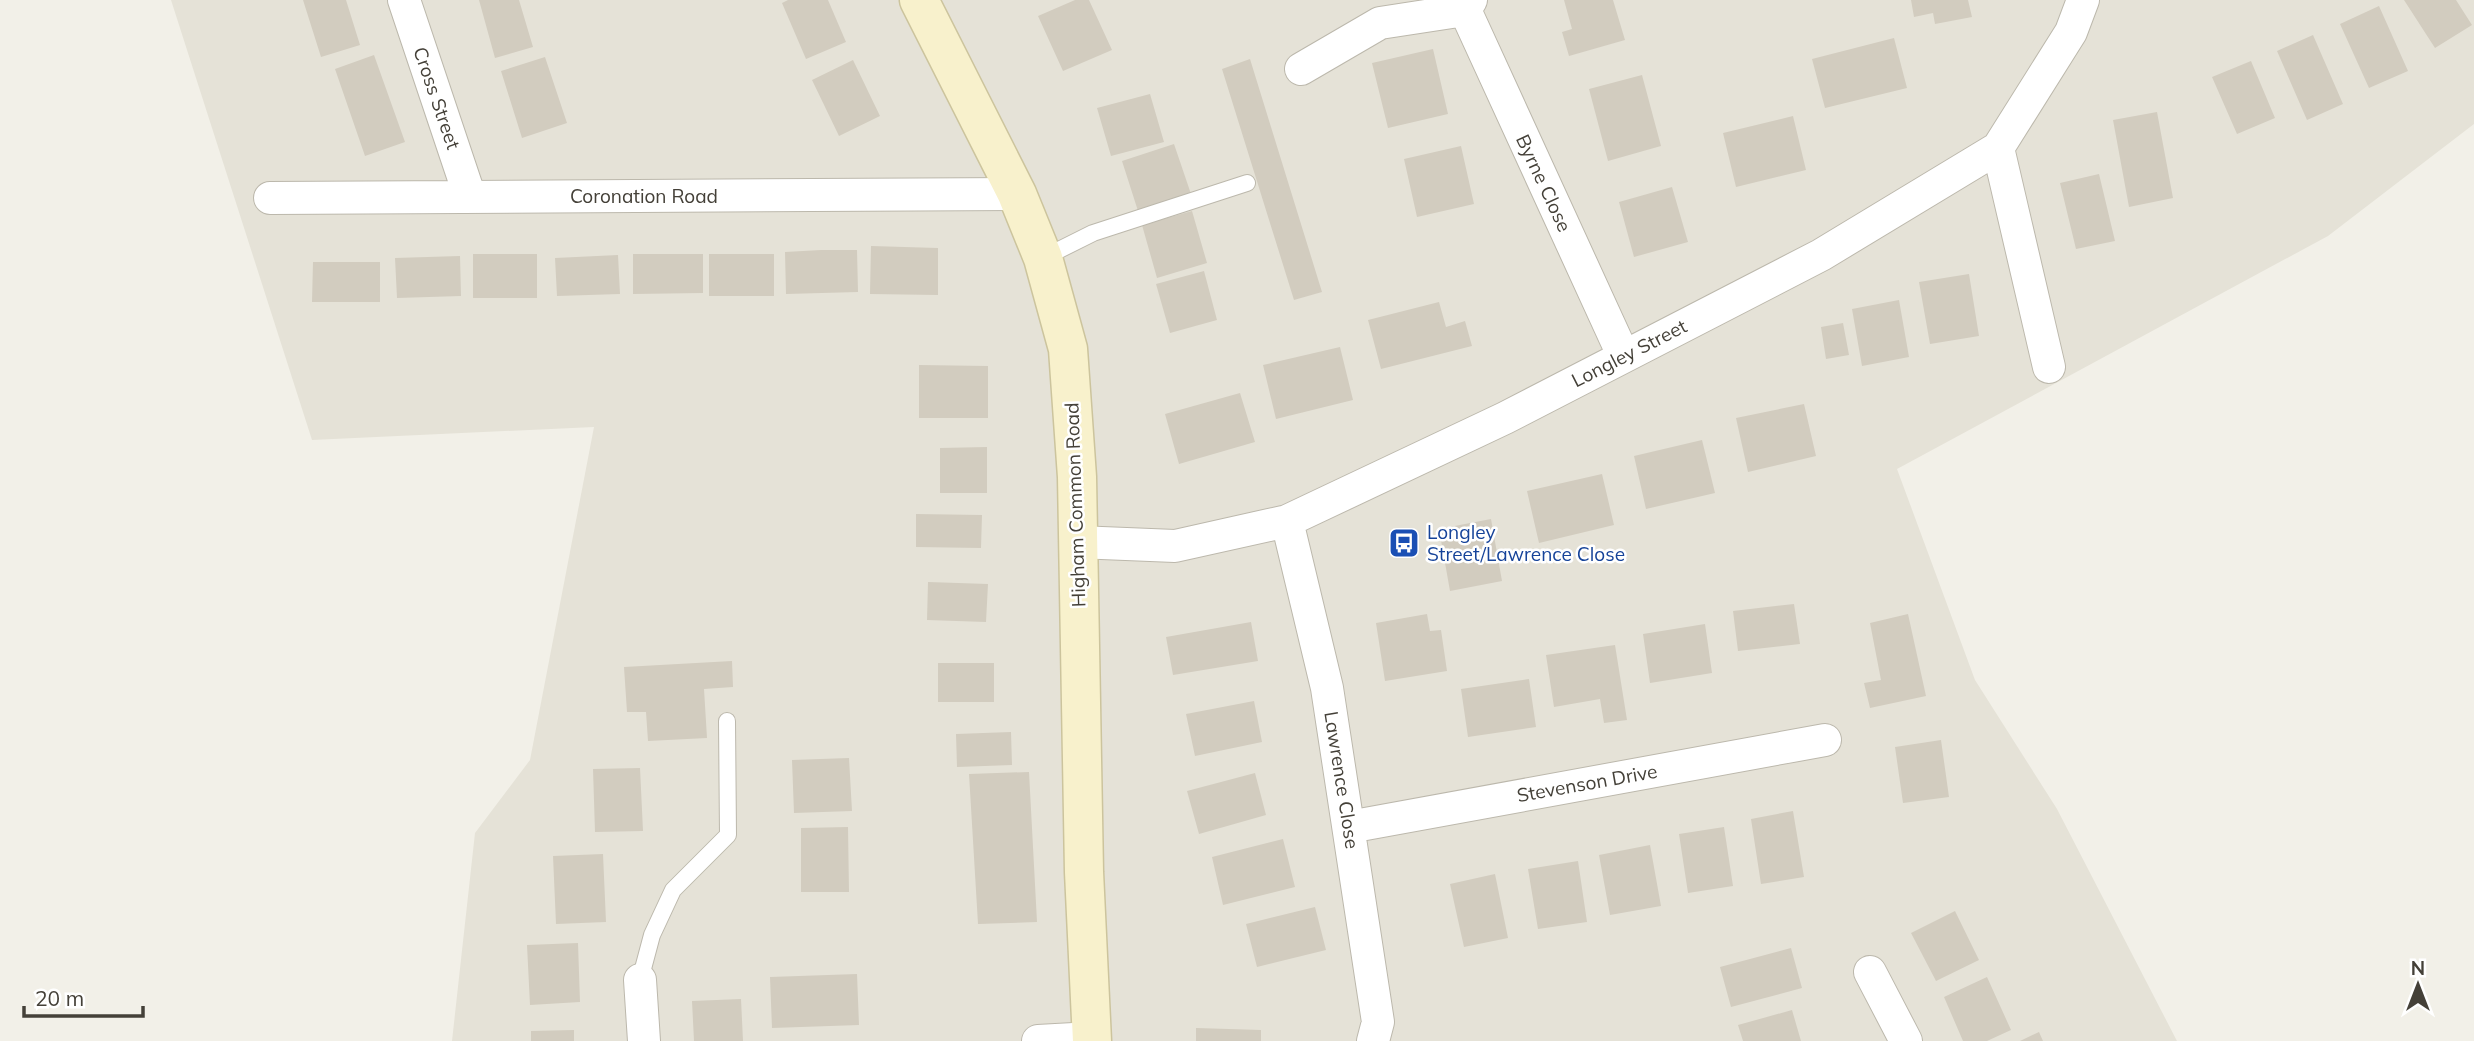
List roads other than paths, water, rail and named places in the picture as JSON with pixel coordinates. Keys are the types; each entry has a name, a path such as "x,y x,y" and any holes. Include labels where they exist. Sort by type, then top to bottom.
{"street":[{"name":"Cross Street","path":"404,0 470,197"},
{"name":"Higham Common Road","path":"919,0 1017,194 1043,258 1068,349 1077,477 1084,872 1092,1040"},
{"name":"Longley Street","path":"1077,542 1175,546 1287,521 1505,418 1821,255 1998,148 2071,32 2083,0"},
{"name":"Byrne Close","path":"1301,69 1380,23 1468,5 1623,355"},
{"path":"1998,148 2049,367"},
{"name":"Coronation Road","path":"270,198 1017,194"},
{"name":"Lawrence Close","path":"1287,521 1327,688 1378,1022 1373,1041"},
{"name":"Stevenson Drive","path":"1349,827 1825,740"},
{"path":"1870,972 1906,1041"},
{"path":"640,980 644,1041"},
{"path":"1038,1041 1092,1040"}],"lane":[{"path":"1043,258 1093,233 1247,183"},
{"path":"640,980 652,935 673,890 728,835 727,721"}],"place":[{"name":"Longley Street/Lawrence Close","path":"1404,543"}]}
